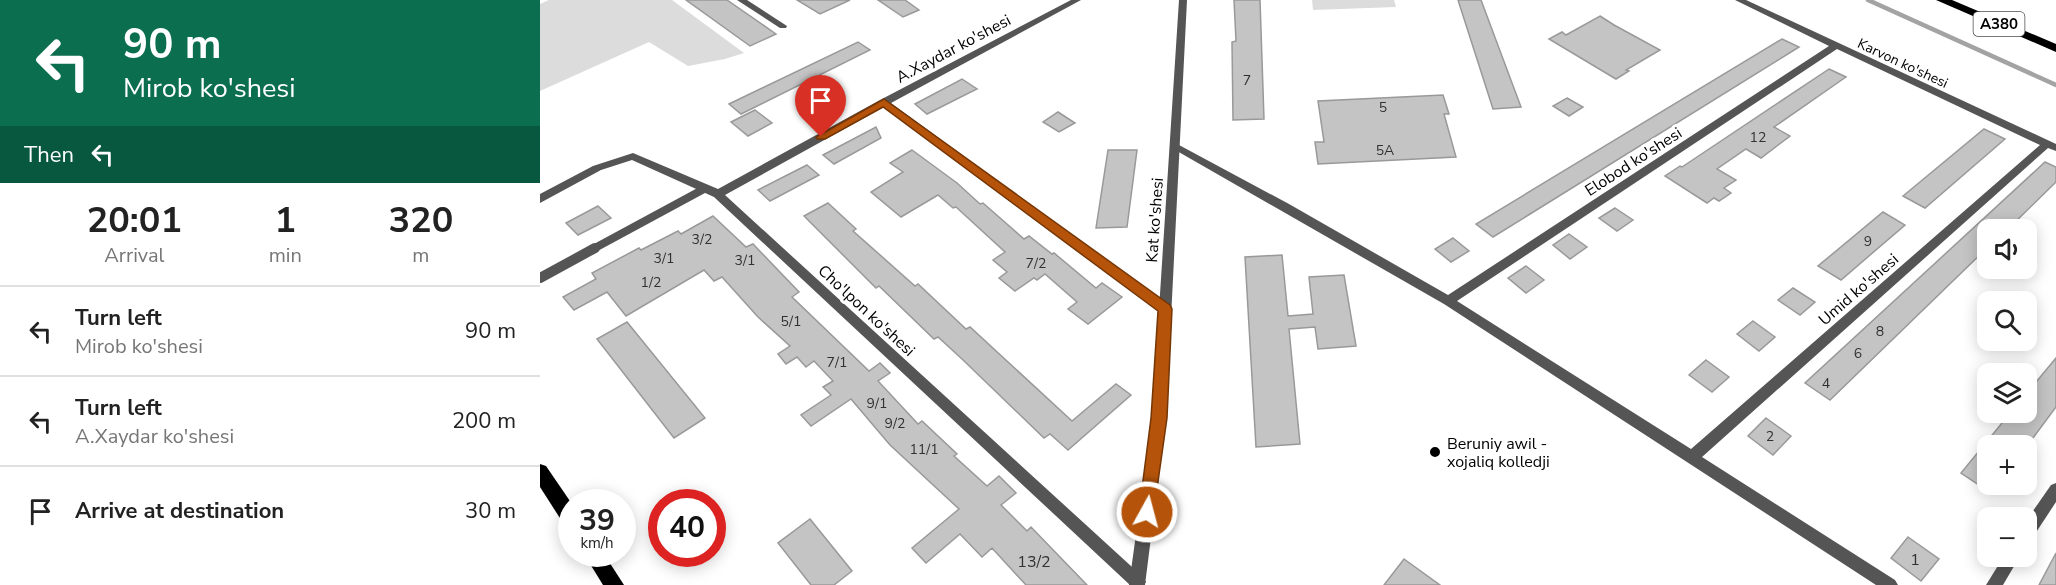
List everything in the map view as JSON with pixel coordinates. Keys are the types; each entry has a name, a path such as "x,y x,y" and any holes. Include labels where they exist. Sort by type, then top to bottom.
{"highway":[{"name":"A380","path":"1942,0 2056,48"}],"main road":[{"path":"540,472 558,499"},
{"path":"602,567 614,585"}],"street":[{"path":"741,0 783,26"},
{"name":"A.Xaydar ko'shesi","path":"718,194 884,102 1077,0"},
{"name":"Kat ko'shesi","path":"1138,584 1159,418 1183,0"},
{"name":"Karvon ko'shesi","path":"1739,0 2052,146"},
{"name":"Elobod ko'shesi","path":"1448,301 1834,46"},
{"path":"884,102 1165,309"},
{"name":"Umid ko'shesi","path":"1691,458 2052,146"},
{"path":"1175,147 1448,301 1890,585"},
{"name":"Cho'lpon ko'shesi","path":"540,199 597,168 633,156 718,194 1138,584"},
{"path":"2037,519 2056,490"},
{"path":"1994,585 2006,567"}],"lane":[{"path":"540,278 704,189"}],"shaded area":[{"path":"549,0 672,0 744,53 688,66 649,42 540,91 540,4"},
{"path":"1312,0 1394,0 1396,7 1313,10"}],"building":[{"path":"686,0 727,0 776,34 750,46"},
{"path":"797,0 850,0 820,14"},
{"path":"878,0 905,0 919,10 903,17"},
{"path":"1234,0 1260,0 1264,119 1233,120 1232,42 1236,41"},
{"path":"1458,0 1481,0 1521,107 1493,109"},
{"path":"1600,16 1660,50 1626,70 1629,71 1616,79 1549,39 1562,32 1566,35"},
{"path":"1782,39 1799,47 1493,237 1476,224"},
{"path":"858,42 870,50 741,114 729,104"},
{"path":"1829,69 1846,77 1774,127 1790,136 1761,158 1746,149 1717,169 1736,180 1724,188 1731,193 1719,201 1714,198 1707,203 1665,176 1680,166 1682,167"},
{"path":"962,79 977,89 927,114 915,104"},
{"path":"1443,95 1449,114 1444,114 1456,157 1318,164 1315,142 1324,142 1318,101"},
{"path":"1567,98 1583,107 1569,116 1553,106"},
{"path":"755,110 772,123 748,136 731,122"},
{"path":"1058,112 1075,123 1059,132 1043,122"},
{"path":"876,127 881,138 834,164 823,155"},
{"path":"1984,129 2005,139 1925,208 1903,196"},
{"path":"912,150 957,183 980,204 983,203 1024,239 1029,236 1052,254 1054,253 1096,288 1102,283 1122,297 1088,324 1068,309 1077,302 1045,274 1037,280 1034,278 1015,291 999,278 1007,272 993,260 1005,252 956,207 953,208 938,195 901,217 871,192 903,172 890,163"},
{"path":"1108,150 1137,150 1127,227 1096,228"},
{"path":"2045,162 2056,167 2056,182 2018,219 1983,219"},
{"path":"807,165 819,175 770,201 758,190"},
{"path":"828,203 856,229 853,231 915,286 918,284 966,329 970,327 1072,421 1116,384 1131,395 1068,450 1050,434 1044,438 938,337 934,339 879,286 876,288 804,216"},
{"path":"598,206 611,218 578,235 566,223"},
{"path":"1615,208 1633,220 1617,231 1599,218"},
{"path":"1883,212 1905,225 1841,280 1818,266"},
{"path":"713,216 746,247 753,244 799,292 792,297 869,371 880,363 890,373 878,381 918,424 922,421 957,454 954,456 987,486 999,476 1016,493 1001,505 1027,531 1031,527 1087,585 1026,585 992,548 982,557 960,534 926,563 912,548 959,509 890,445 851,399 811,426 801,415 831,395 823,387 833,381 814,361 806,367 797,357 786,364 778,354 790,346 758,317 722,277 714,281 704,270 626,316 607,292 574,310 563,297 596,279 592,273 639,248 641,250 678,231 681,234"},
{"path":"1977,225 1977,258 1830,400 1805,383"},
{"path":"1569,234 1587,247 1570,259 1553,245"},
{"path":"1453,238 1469,251 1451,262 1435,249"},
{"path":"1282,255 1288,316 1313,314 1309,277 1344,275 1356,346 1318,349 1315,327 1289,329 1300,444 1256,447 1245,257"},
{"path":"1526,266 1544,280 1526,293 1508,278"},
{"path":"1793,288 1815,302 1800,315 1778,300"},
{"path":"1753,321 1775,337 1759,351 1737,334"},
{"path":"627,322 705,418 674,438 597,339"},
{"path":"2056,358 2056,407 2035,435 1992,435 2002,423 2037,423 2037,381"},
{"path":"1706,360 1729,377 1712,392 1689,375"},
{"path":"1766,418 1791,436 1773,455 1748,436"},
{"path":"1977,453 1977,484 1961,473"},
{"path":"810,519 852,571 834,585 811,585 778,543"},
{"path":"1908,537 1939,559 1921,581 1891,558"},
{"path":"2056,553 2056,585 2039,585"},
{"path":"1404,559 1440,585 1384,585"}],"waterway":[{"path":"1868,0 2056,85"}],"place":[{"name":"Beruniy awil - xojaliq kolledji","path":"1435,452"}],"route":[{"path":"821,137 884,102 1165,309 1159,418 1147,512"}]}
